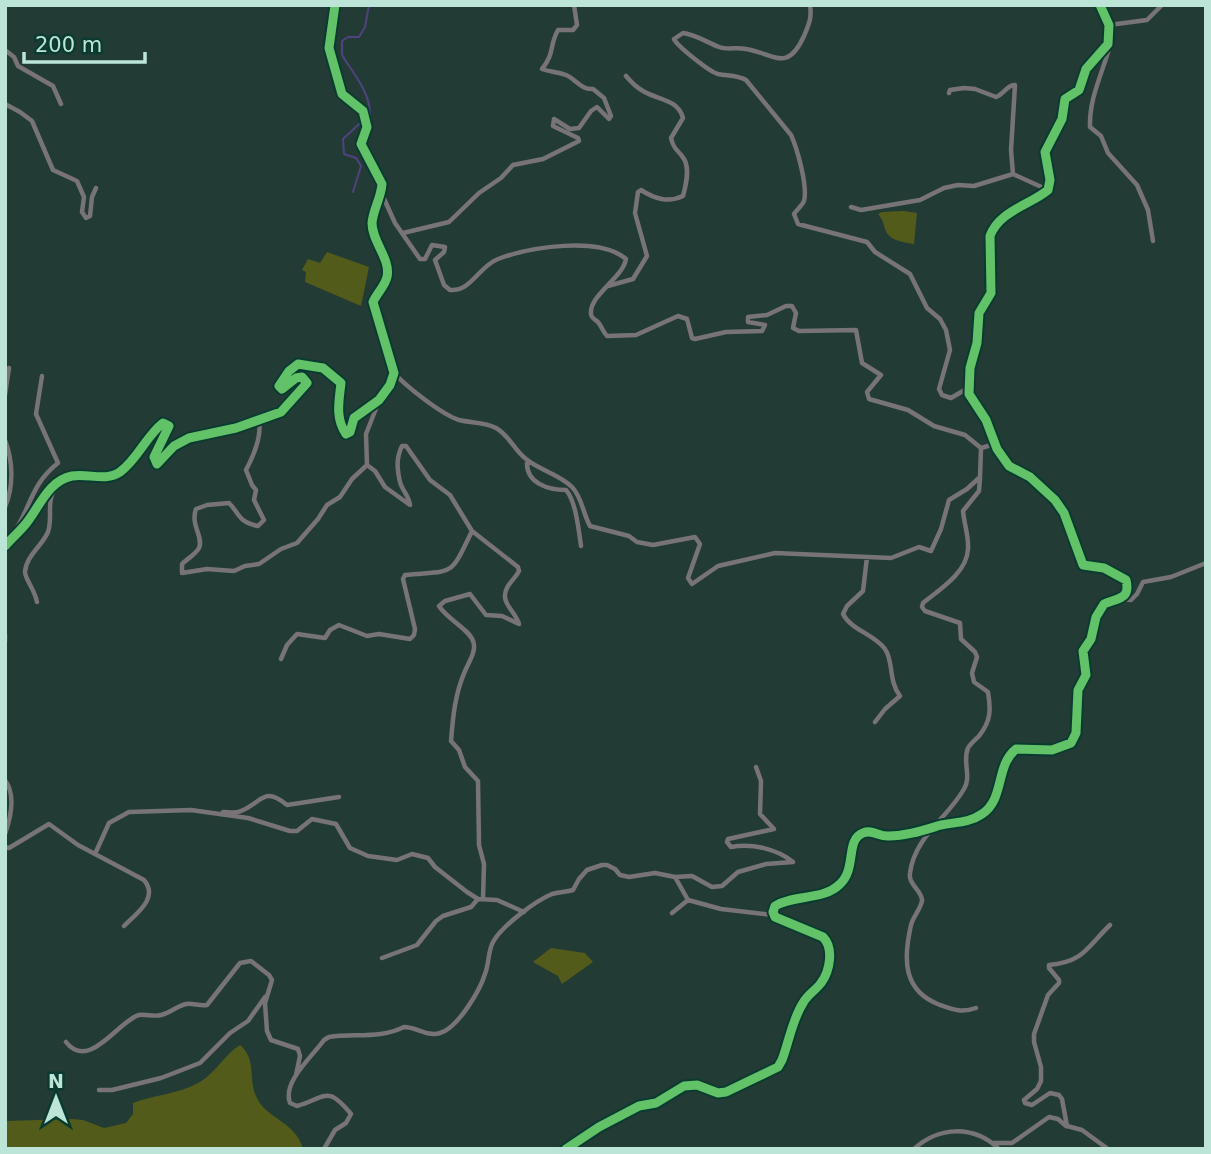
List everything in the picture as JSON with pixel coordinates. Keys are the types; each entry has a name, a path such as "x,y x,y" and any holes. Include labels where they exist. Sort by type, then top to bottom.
{"street":[{"path":"335,5 329,48 342,94 359,107 364,115 366,127 361,144 380,179 381,192 395,223 420,259 425,259 432,245 445,247 435,260 444,285 450,290 466,287 482,269 498,259 544,248 578,245 599,247 626,259 625,265 599,295 591,314 607,336 636,335 678,316 687,319 692,338 695,339 726,332 762,331 765,330 765,325 750,324 748,317 769,314 786,306 795,309 793,328 799,331 852,329 858,334 862,363 881,375 867,392 869,399 908,410 933,426 965,435 981,448"},
{"path":"403,233 449,222 513,165 543,159 579,141 553,126 554,119 570,129 579,128 597,107 609,119 611,116 604,98 593,89 586,89 565,75 542,69 552,57 553,39 558,30 573,30 577,24 574,5"},
{"path":"810,5 812,18 798,49 791,56 780,59 747,49 721,48 694,34 683,33 674,39 703,66 716,73 740,76 746,80 791,135 796,145 806,190 803,204 794,214 798,224 867,242 876,252 911,274 927,308 940,319 946,330 950,350 939,389 942,395 951,398 968,388"},
{"path":"1100,5 1109,26 1110,37 1106,62 1092,96 1090,127 1101,136 1108,153 1136,186 1147,209 1153,240"},
{"path":"1109,26 1147,20 1162,5"},
{"path":"1110,37 1104,50 1086,69 1079,90 1065,99 1062,119 1045,152 1050,180 1048,190 1012,211 992,229 990,293 979,313 968,388 986,420 997,449 1009,466 1030,477 1055,500 1069,524 1083,565 1104,568 1126,580 1128,588 1122,599"},
{"path":"5,50 14,57 18,66 53,86 61,104"},
{"path":"607,286 633,279 647,256 635,214 638,192 640,190 653,198 673,201 683,196 687,180 684,159 674,149 671,138 683,118 681,110 670,102 642,91 626,76"},
{"path":"949,93 950,90 964,88 996,97 1015,85 1011,150 1013,174"},
{"path":"5,104 32,121 53,170 77,181 84,197 83,216 86,218 90,216 96,188"},
{"path":"851,207 861,210 920,201 944,188 974,186 1013,174 1048,190"},
{"path":"381,192 373,215 373,231 388,274 386,282 377,291 373,308 384,332 394,373 408,388 426,398 442,412 458,420 498,429 527,461 572,487 580,499 590,526 653,545 695,537 700,544 688,578 692,584 718,566 775,553 891,558 919,547 931,551 941,529 948,500 967,489 980,477"},
{"path":"5,546 27,524 47,493 60,481 71,476 106,477 117,474 130,464 163,423 169,426 154,457 157,464 174,446 189,439 236,428 281,412 306,386 307,383 302,377 296,378 282,389 278,386 298,363 323,368 341,383 338,410 346,434 350,432 355,416 379,400"},
{"path":"5,395 9,368"},
{"path":"259,421 261,429 253,457 246,470 251,485 256,490 254,500 264,520 258,526 248,524 235,514 229,503 196,509 194,524 200,539 199,549 182,564 182,573 207,569 234,571 259,564 281,549 297,543 327,505 346,492 352,479 367,465 366,434 379,400 390,385 394,373"},
{"path":"5,546 22,521 29,499 42,479 58,463 36,414 42,376"},
{"path":"5,440 9,451 11,484 5,507"},
{"path":"981,448 996,443"},
{"path":"367,465 376,471 385,487 410,505 400,482 396,459 402,446 406,446 430,480 450,495 472,531 518,566 519,571 504,596 506,605 519,624 502,616 486,615 470,594 445,601 439,606 447,618 473,638 475,648 457,693 451,741 459,750 465,767 478,781 479,845 484,864 481,899 471,907 436,921 417,945 382,958"},
{"path":"976,1008 951,1011 928,1000 916,989 905,962 911,925 922,900 913,887 910,874 917,852 928,831 939,822 964,790 969,779 968,748 988,725 990,715 988,692 974,682 972,674 977,657 961,639 960,623 925,611 922,607 923,603 948,583 965,562 968,549 963,511 979,491 981,448"},
{"path":"527,461 527,468 535,482 545,488 566,490 570,495 580,524 581,546"},
{"path":"37,602 34,588 26,579 26,567 48,531 51,494 60,481"},
{"path":"281,659 287,645 297,634 325,638 330,630 339,625 367,636 379,634 410,639 415,629 403,579 405,575 449,571 457,564 472,531"},
{"path":"867,557 863,591 847,606 843,614 846,621 878,641 888,653 892,681 900,696 885,709 876,722"},
{"path":"773,915 775,906 780,903 818,895 840,885 850,869 852,845 856,837 870,831 891,836 928,831 969,821 986,812 994,801 1007,759 1016,749 1052,750 1071,743 1076,733 1079,690 1086,675 1083,651 1091,639 1096,617 1104,604 1122,599 1131,600 1143,582 1171,577 1206,563"},
{"path":"5,634 5,642"},
{"path":"324,1149 335,1130 346,1123 351,1114 328,1095 322,1094 303,1104 293,1105 288,1097 289,1087 295,1076 328,1037 366,1036 397,1031 404,1027 433,1034 448,1030 471,1002 485,976 492,944 524,912 552,894 573,890 587,870 607,865 620,875 629,877 655,873 675,877 692,876 707,886 722,886 738,872 766,864 793,862 765,848 749,845 731,847 727,842 736,836 774,829 760,814 761,781 756,766"},
{"path":"5,780 12,798 5,834"},
{"path":"222,815 223,812 238,813 267,795 276,796 287,805 338,797"},
{"path":"95,854 108,823 122,814 191,810 248,818 290,831 298,831 312,819 336,824 350,848 368,856 397,860 412,854 428,858 440,872 481,899 497,900 524,912"},
{"path":"5,847 9,848 49,824 107,862 132,873 149,886 150,895 146,904 124,926"},
{"path":"566,1149 593,1130 639,1106 656,1103 684,1086 702,1086 718,1093 726,1092 778,1067 802,1004 821,983 827,970 828,941 823,937 773,915 721,909 688,900 675,877"},
{"path":"672,913 688,900"},
{"path":"1067,1126 1059,1094 1050,1093 1032,1105 1024,1100 1041,1081 1034,1034 1048,995 1059,984 1049,965 1070,963 1090,947 1110,925"},
{"path":"66,1042 73,1048 87,1050 99,1046 125,1023 140,1015 161,1015 189,1003 207,1005 240,963 251,961 269,975 272,980 265,996 248,1021 230,1033 200,1063 161,1078 113,1090 99,1090"},
{"path":"265,996 267,1031 271,1040 298,1049 300,1056 295,1076"},
{"path":"993,1143 1012,1143 1049,1117 1082,1130 1108,1149"},
{"path":"914,1149 939,1134 960,1131 968,1131 993,1143 999,1149"}],"green space":[{"path":"904,211 917,213 914,244 890,236 878,214"},
{"path":"327,252 369,267 361,306 305,282 306,272 302,270 308,259 320,263"},
{"path":"551,948 585,953 593,962 562,984 558,976 533,962"},
{"path":"240,1045 249,1057 254,1089 260,1104 294,1132 303,1149 5,1149 5,1121 72,1119 104,1128 126,1123 133,1114 133,1103 198,1083"}],"waterway":[{"path":"353,192 361,166 356,158 344,154 343,139 370,114 364,90 342,55 342,41 348,37 359,37 365,27 369,5"}],"cycle path":[{"path":"5,546 56,484 72,476 102,477 120,472 163,423 169,426 154,457 157,464 174,446 189,438 236,428 281,412 307,383 302,377 296,378 282,389 279,386 289,371 298,364 323,368 341,383 339,416 346,434 350,432 354,418 379,400 390,385 394,373 373,302 385,283 388,270 372,223 382,184 361,144 367,127 363,111 342,94 329,48 335,5"},
{"path":"566,1149 599,1127 639,1106 656,1103 684,1086 697,1085 718,1093 726,1092 778,1067 799,1010 824,978 830,953 823,937 775,917 775,906 825,893 840,884 848,870 854,842 863,833 902,835 977,817 989,808 994,800 1005,764 1016,749 1052,750 1071,743 1076,733 1078,690 1086,675 1083,651 1091,639 1096,617 1104,604 1125,595 1126,580 1104,568 1083,565 1064,513 1055,500 1030,477 1009,466 997,449 986,420 969,394 970,368 977,343 979,313 991,293 990,236 1000,220 1048,190 1050,180 1045,152 1062,119 1065,99 1079,90 1086,69 1108,44 1109,25 1100,5"}]}
